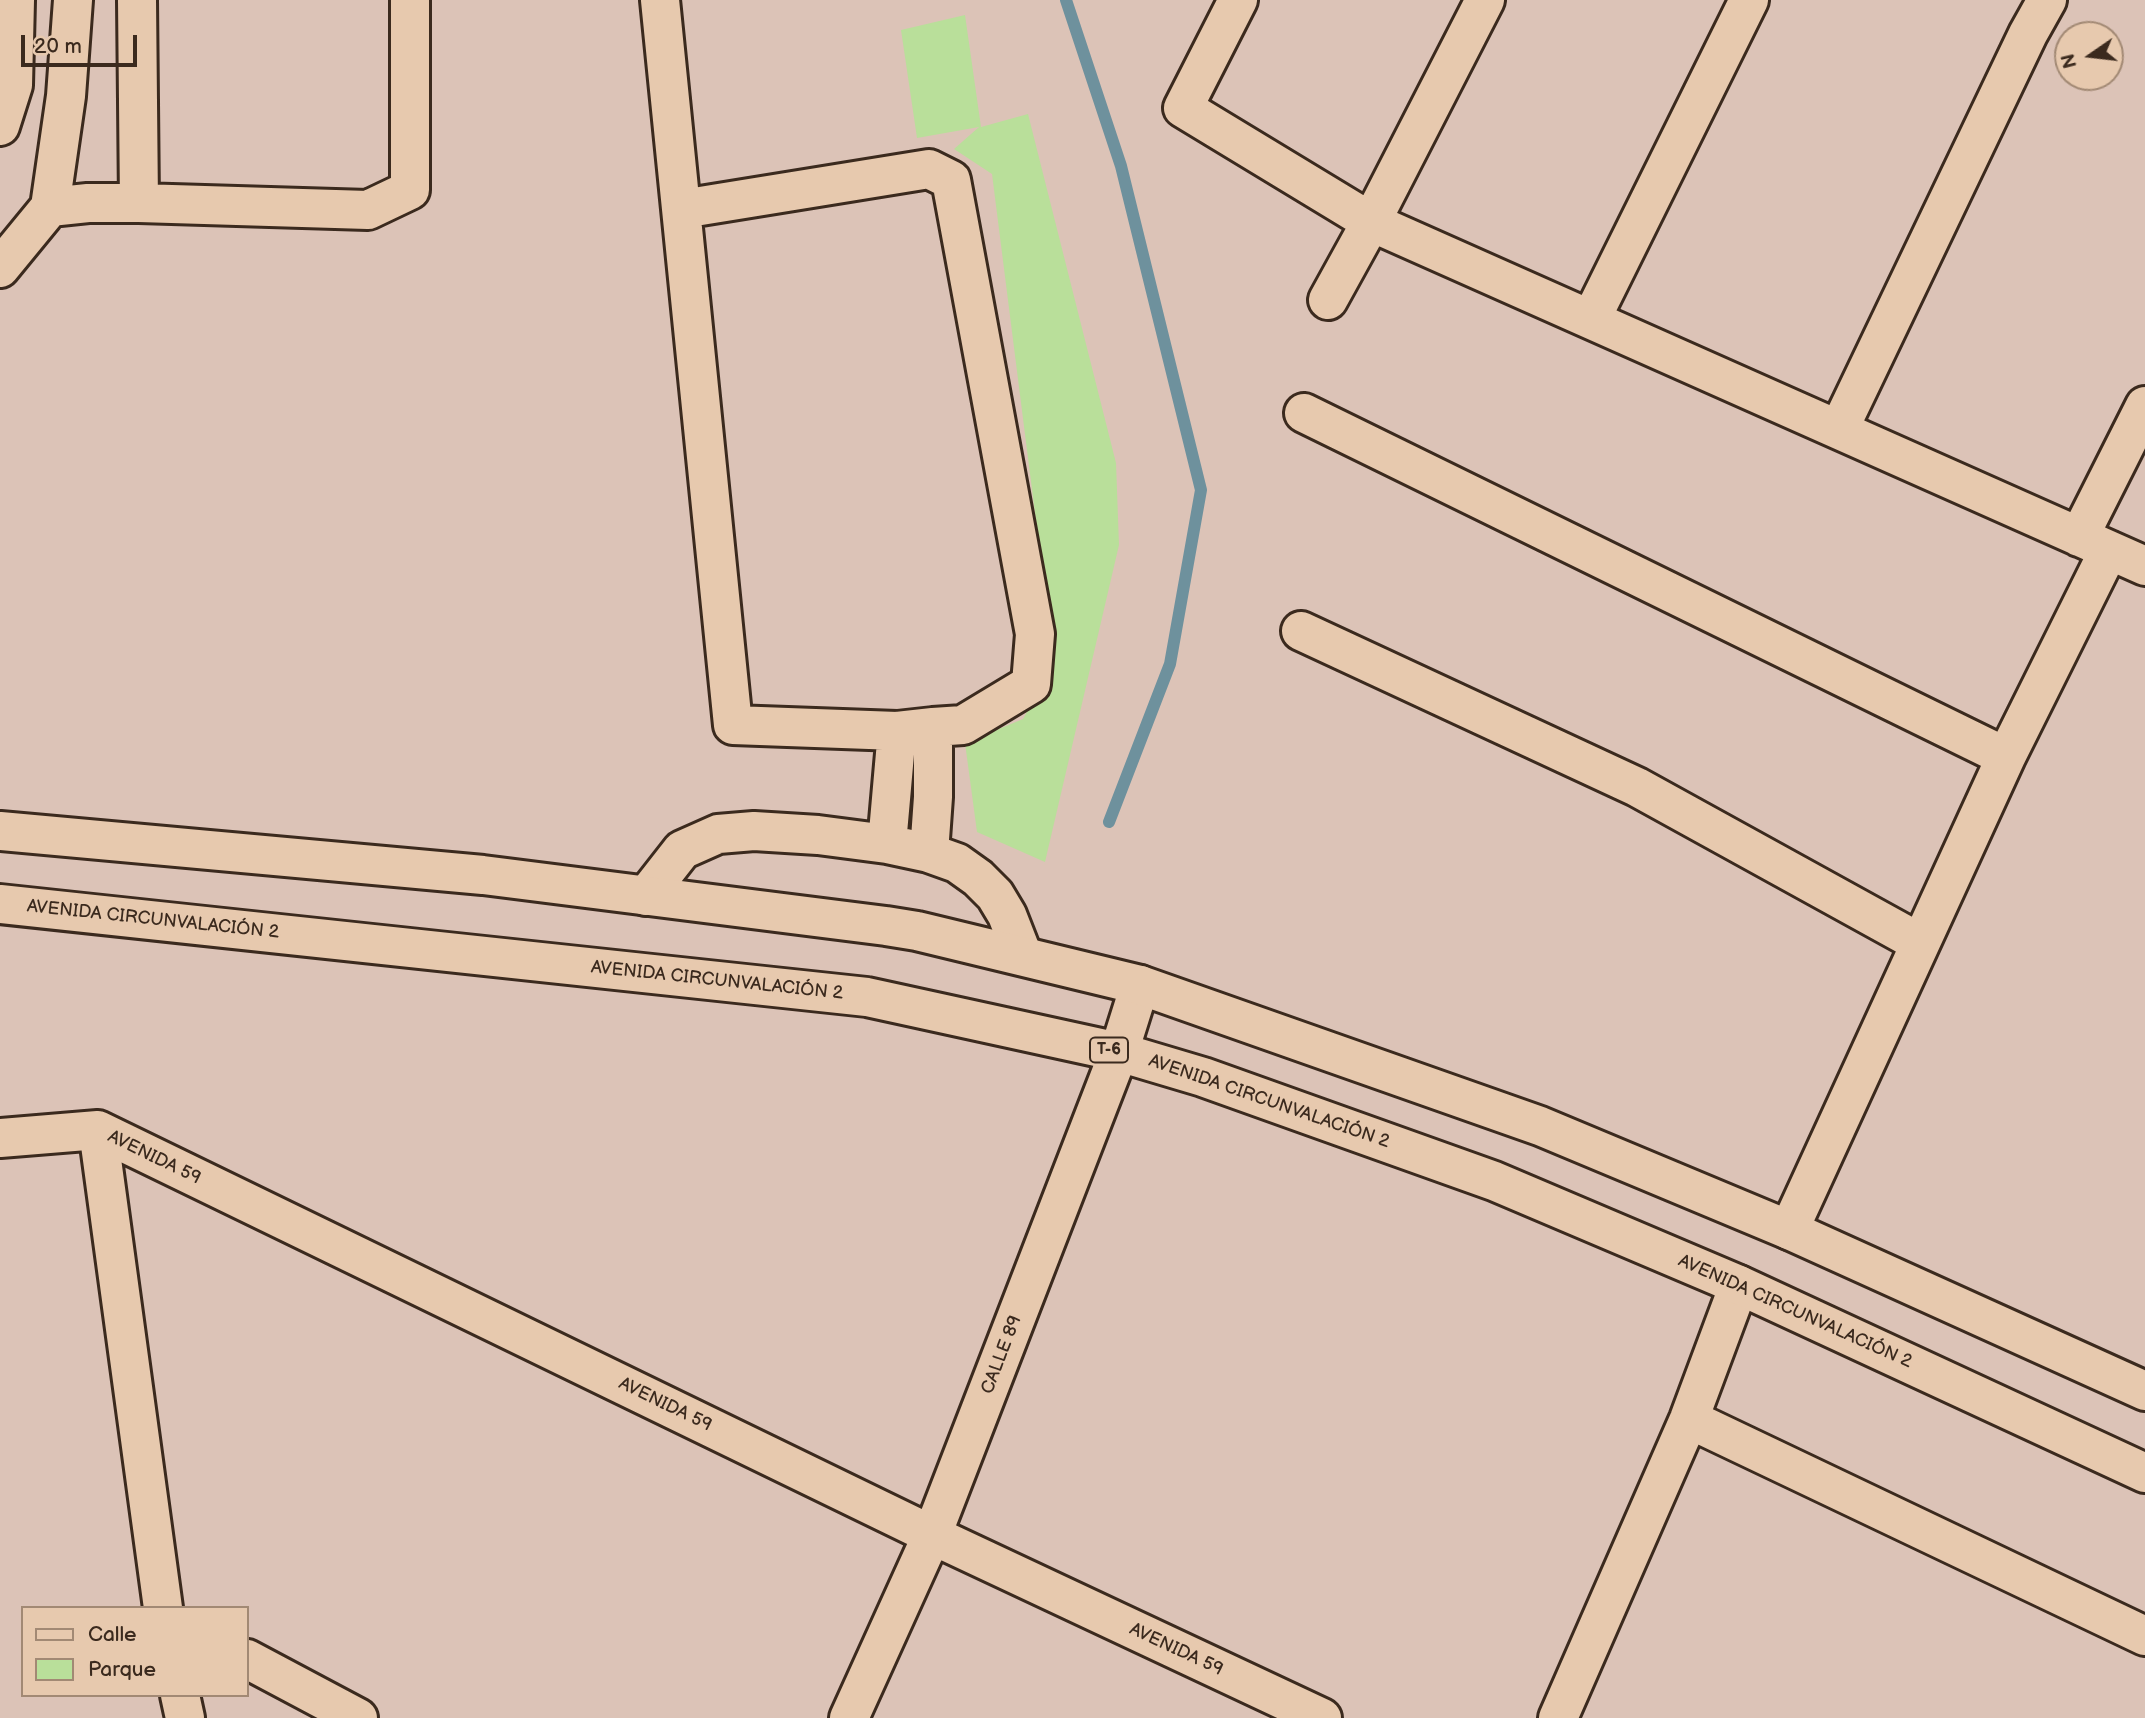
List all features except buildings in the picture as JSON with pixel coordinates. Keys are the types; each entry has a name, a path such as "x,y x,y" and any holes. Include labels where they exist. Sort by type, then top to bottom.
{"main road":[{"path":"0,126 13,85 15,0"},
{"path":"0,268 50,207 66,96 73,0"},
{"path":"137,0 138,203"},
{"path":"50,207 88,203 138,203 368,211 410,190 410,0"},
{"path":"660,0 733,725 915,729 963,725 1031,684 1035,634 950,180 929,169 682,209"},
{"path":"1238,0 1183,108 1371,222 2145,566"},
{"path":"1328,299 1371,222 1485,0"},
{"path":"1591,319 1749,0"},
{"path":"1839,429 2028,34 2047,0"},
{"path":"1789,1230 2006,757 2094,543 2145,406"},
{"path":"1304,413 2006,757"},
{"path":"1301,631 1637,786 1920,943"},
{"path":"887,844 915,729"},
{"path":"915,729 933,797 929,853"},
{"path":"0,831 483,875 917,931 1140,985 1540,1126 1789,1230 2145,1391"},
{"path":"646,896 682,850 718,834 754,831 792,833 887,844 929,853 957,863 978,878 995,895 1007,915 1023,957"},
{"name":"AVENIDA CIRCUNVALACIÓN 2","path":"0,904 867,997 1119,1052 1203,1077 1494,1181 1739,1284 2145,1473"},
{"name":"CALLE 89","path":"849,1718 933,1535 1119,1052 1140,985"},
{"path":"98,1130 163,1606"},
{"name":"AVENIDA 59","path":"0,1138 98,1130 933,1535 1317,1717"},
{"path":"1558,1718 1689,1419 1739,1284"},
{"path":"1689,1419 2145,1636"},
{"path":"248,1660 358,1718"},
{"path":"180,1697 185,1718"}],"green space":[{"path":"965,15 981,127 1028,114 1116,463 1119,545 1045,862 977,832 965,743 1023,719 1054,663 992,174 954,149 979,127 917,138 901,30"}],"waterway":[{"path":"1066,0 1121,166 1201,490 1170,664 1109,822"}]}
